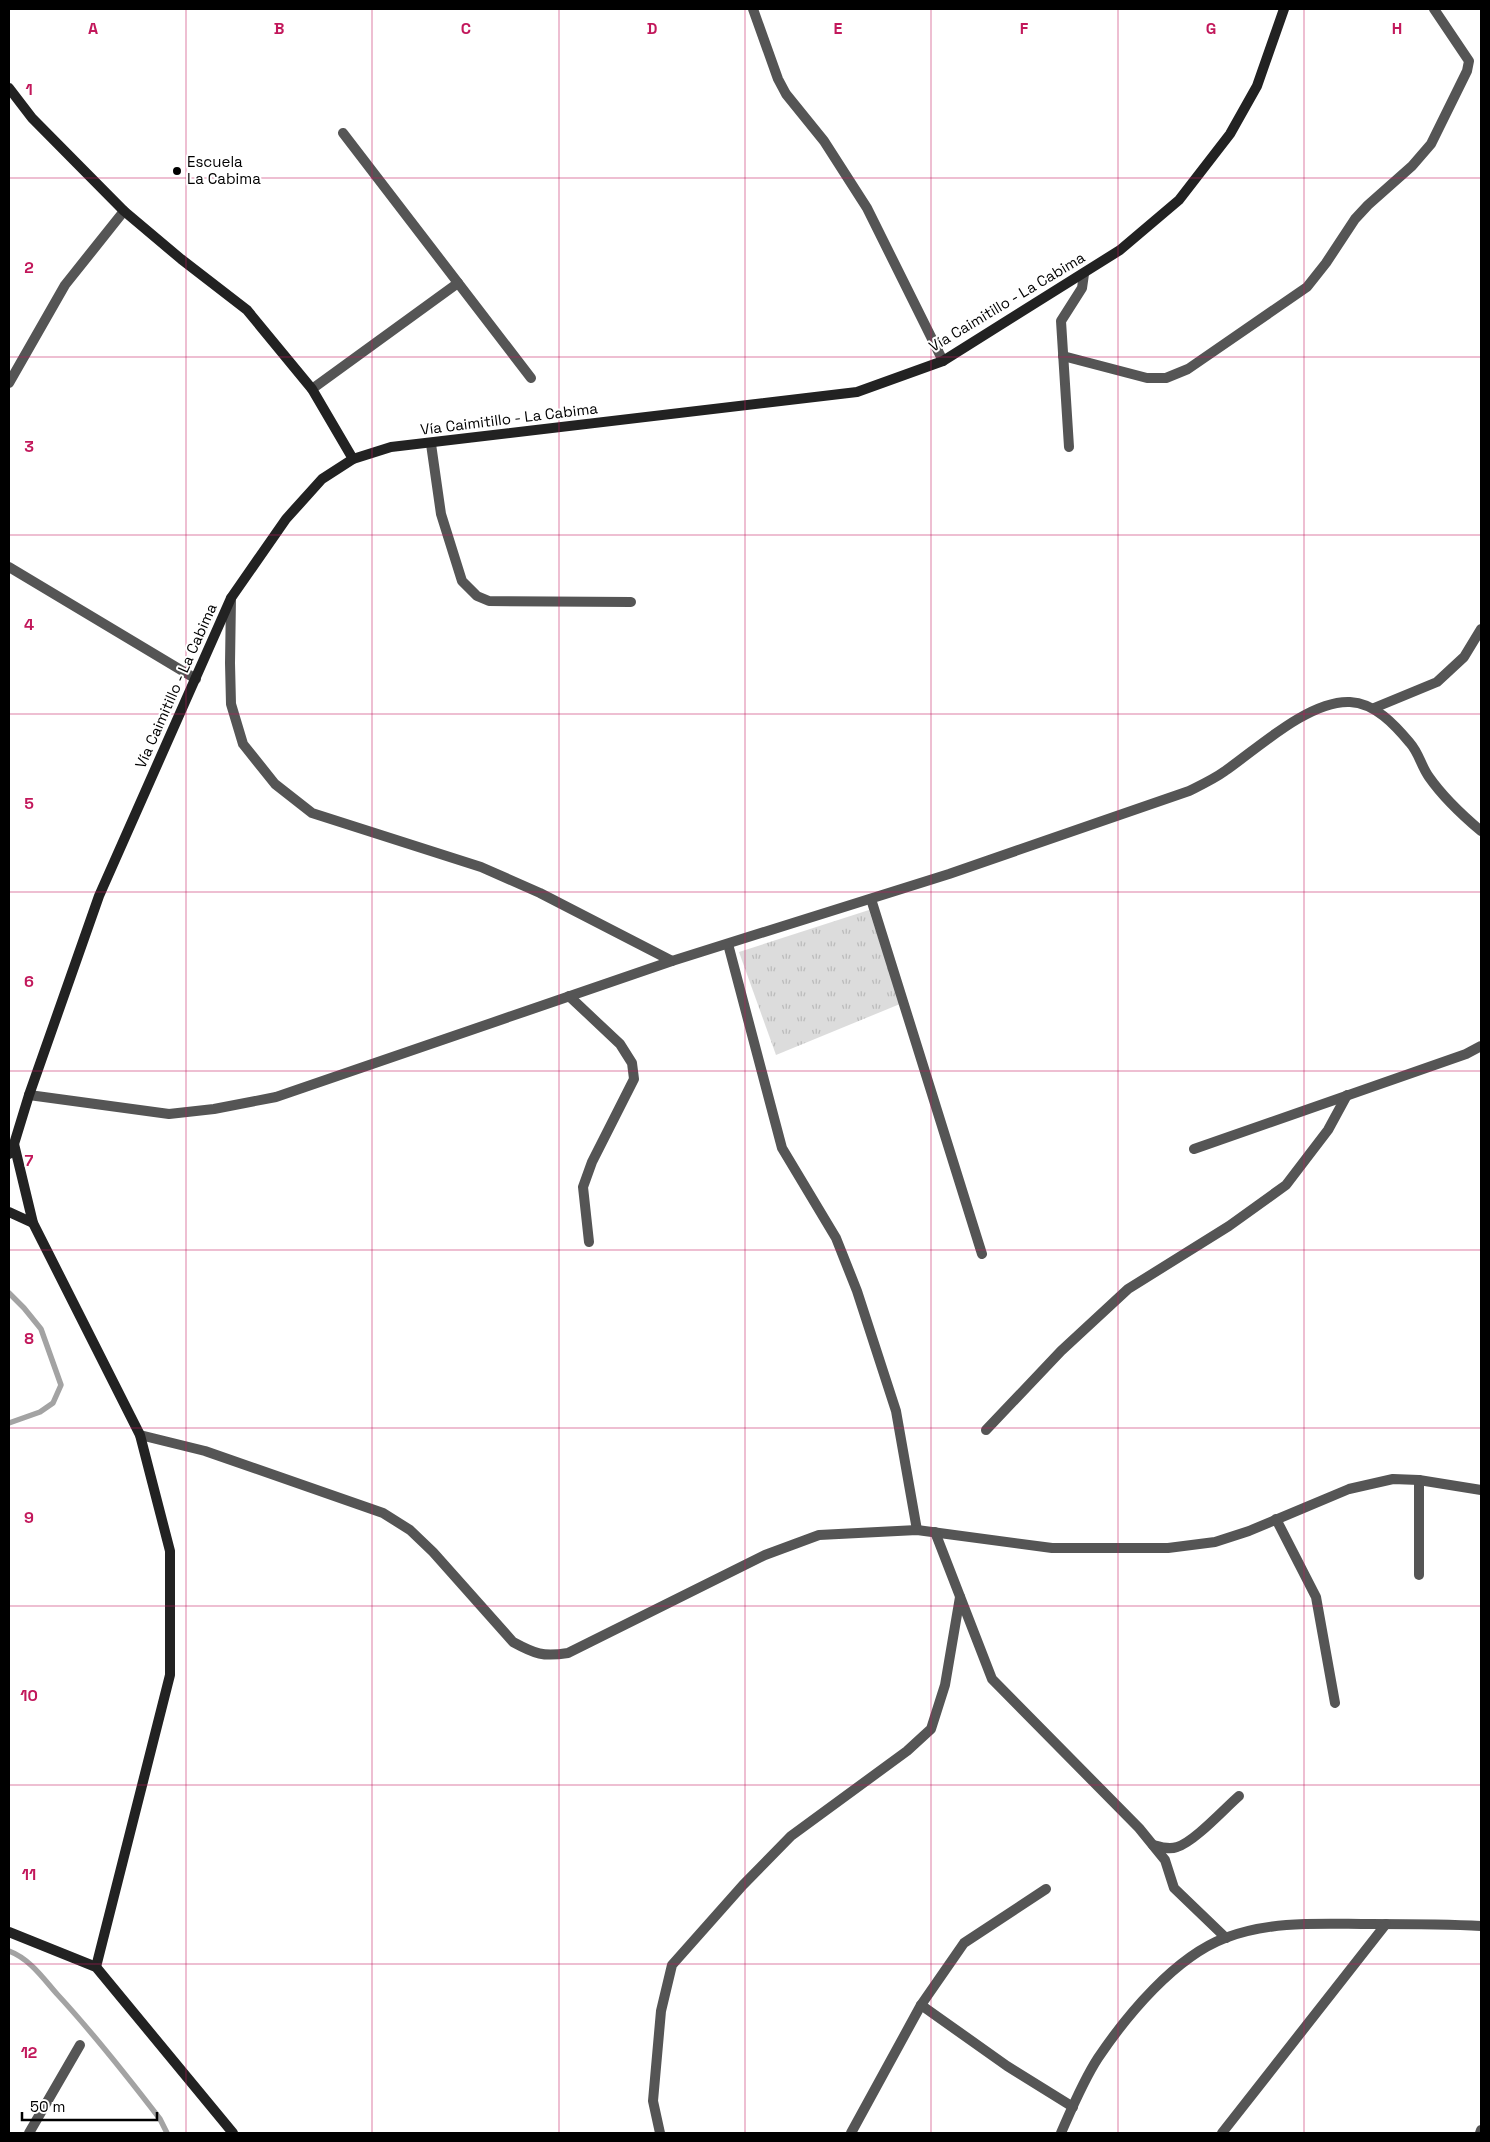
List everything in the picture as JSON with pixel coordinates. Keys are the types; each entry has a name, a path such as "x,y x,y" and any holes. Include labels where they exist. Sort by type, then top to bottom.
{"street":[{"path":"753,9 778,78 786,94 824,141 867,208 943,361"},
{"name":"Vía Caimitillo - La Cabima","path":"10,1146 99,896 231,598 286,519 322,479 353,459 391,447 431,444 858,392 943,361 1120,250 1179,200 1230,134 1257,86 1284,9"},
{"path":"1063,356 1147,378 1166,378 1188,369 1306,287 1326,263 1355,219 1368,204 1412,166 1431,144 1467,71 1469,62 1434,9"},
{"path":"9,88 32,118 124,211 181,259 247,310 312,389 353,459"},
{"path":"343,133 531,378"},
{"path":"9,383 65,285 124,211"},
{"path":"1069,447 1061,321 1082,288 1084,274"},
{"path":"312,389 458,283"},
{"path":"431,444 441,514 462,581 477,596 489,601 630,602"},
{"path":"9,567 196,679"},
{"path":"231,598 231,704 243,744 275,784 312,813 481,867 540,893 672,961"},
{"path":"1374,708 1436,682 1464,657 1481,629"},
{"path":"29,1095 169,1114 276,1097 672,961 950,874 1189,791 1224,772 1274,734 1311,712 1330,704 1350,702 1374,708 1412,745 1428,776 1461,814 1481,831"},
{"path":"871,899 982,1254"},
{"path":"728,944 782,1148 836,1238 857,1291 896,1410 917,1530"},
{"path":"569,996 620,1044 632,1063 634,1079 626,1099 592,1162 583,1187 588,1242"},
{"path":"1194,1149 1466,1054 1481,1046"},
{"path":"986,1430 1061,1351 1128,1289 1229,1226 1286,1185 1328,1130 1347,1096"},
{"path":"10,1146 33,1223 140,1435 170,1551 170,1675 96,1967"},
{"path":"9,1212 33,1223"},
{"path":"140,1435 205,1451 383,1513 410,1530 433,1552 513,1642 530,1651 548,1656 568,1653 765,1555 818,1535 917,1530 1052,1548 1168,1548 1215,1542 1349,1489 1393,1479 1419,1480 1481,1490"},
{"path":"1419,1480 1419,1575"},
{"path":"1276,1519 1316,1597 1335,1703"},
{"path":"935,1532 992,1679 1139,1828 1165,1860 1174,1888 1226,1938"},
{"path":"660,2133 653,2101 661,2011 672,1965 743,1885 791,1836 907,1751 931,1729 945,1685 960,1597"},
{"path":"1153,1845 1165,1848 1177,1847 1191,1839 1239,1796"},
{"path":"851,2133 920,2005 964,1943 1046,1889"},
{"path":"1061,2133 1097,2060 1138,2005 1176,1968 1226,1938 1294,1923 1439,1923 1481,1926"},
{"path":"1222,2133 1386,1924"},
{"path":"9,1932 96,1967 233,2133"},
{"path":"920,2005 1006,2066 1073,2107"},
{"path":"29,2133 80,2045"}],"green space":[{"path":"869,910 900,1004 776,1055 739,952"}],"waterway":[{"path":"9,1293 41,1329 61,1385 53,1403 40,1412 9,1423"},
{"path":"9,1951 17,1954 36,1970 84,2024 160,2119 167,2133"}],"place":[{"name":"Escuela La Cabima","path":"177,171"}]}
